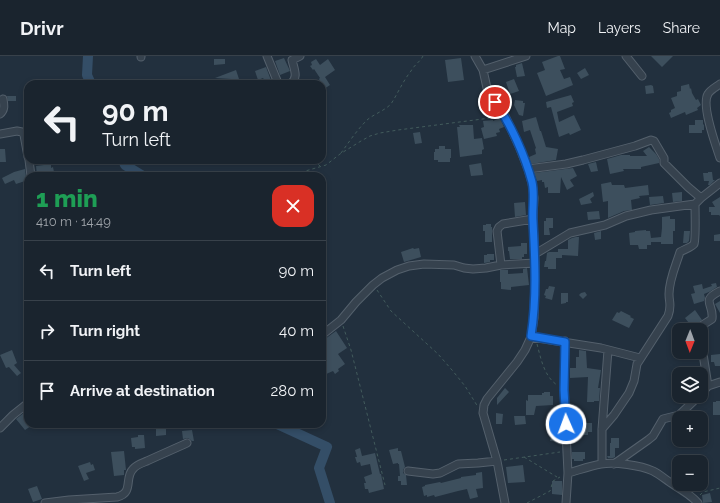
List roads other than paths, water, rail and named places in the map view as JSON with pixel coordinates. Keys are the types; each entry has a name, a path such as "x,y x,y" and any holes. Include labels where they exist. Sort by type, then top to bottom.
{"street":[{"path":"267,56 277,80"},
{"path":"294,80 296,77 292,60 300,56"},
{"path":"475,56 483,70 487,88 505,116 519,146 528,169 534,198 533,219 535,262 533,337 525,350 487,399 484,405 483,413 497,461 505,503"},
{"path":"483,70 526,56"},
{"path":"626,56 642,76"},
{"path":"633,64 635,56"},
{"path":"720,84 707,94 706,101 713,139 720,158"},
{"path":"0,114 4,108 3,99"},
{"path":"0,134 17,131 22,132 24,135"},
{"path":"528,169 578,161 635,146 651,140 654,141 664,158 664,163 700,198"},
{"path":"602,429 614,415 629,393 640,358 668,316 671,304 669,293 670,287 680,252 692,246 694,243 695,204 700,198 720,183"},
{"path":"535,254 570,233 605,225 626,216 651,210 695,204"},
{"path":"501,265 497,231 499,227 503,224 533,219"},
{"path":"326,332 341,320 373,285 396,270 424,264 439,264 473,269 535,262"},
{"path":"706,323 712,319 712,313 708,304 709,298 720,291"},
{"path":"533,337 608,350 640,358"},
{"path":"565,342 564,390 568,473 566,503"},
{"path":"602,464 602,429 608,350"},
{"path":"708,386 720,382"},
{"path":"614,464 653,436 663,419 679,415 692,403"},
{"path":"0,428 13,414 24,406"},
{"path":"45,503 122,496 126,493 130,473 133,469 187,443"},
{"path":"408,471 433,474 440,473 458,464 497,461"},
{"path":"568,473 602,464 634,465 655,472 670,483 690,494 697,502"}],"waterway":[{"path":"88,56 87,75 89,80"},
{"path":"125,164 136,172"},
{"path":"286,428 327,447 319,468 330,503"}]}
